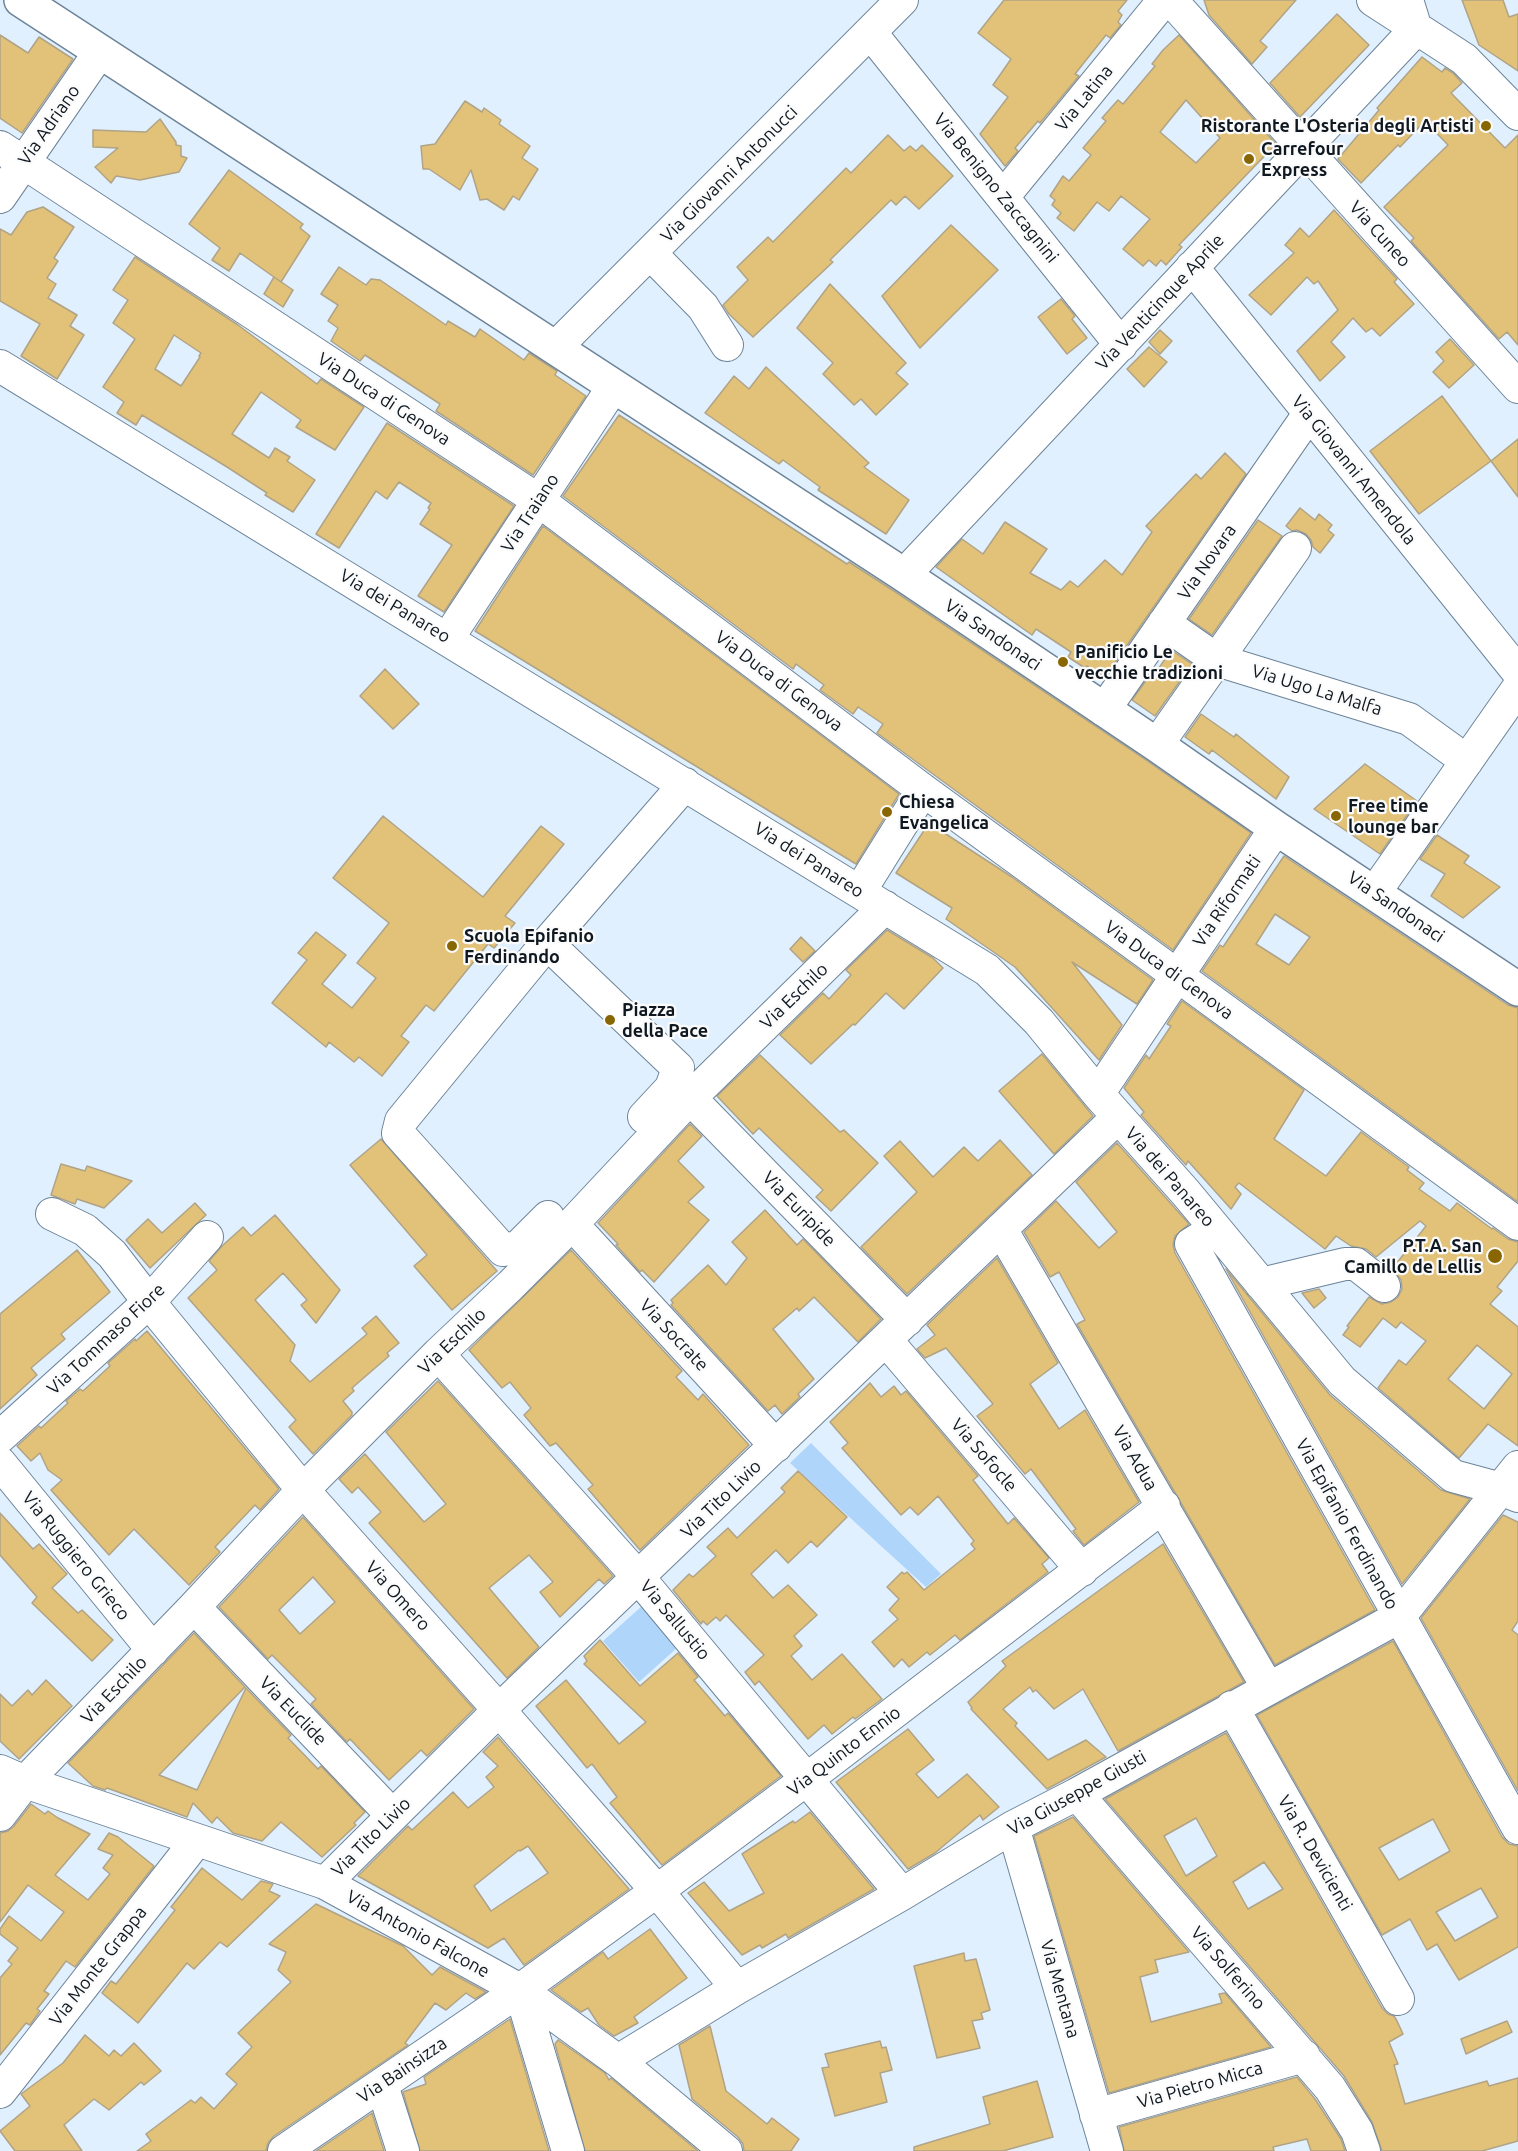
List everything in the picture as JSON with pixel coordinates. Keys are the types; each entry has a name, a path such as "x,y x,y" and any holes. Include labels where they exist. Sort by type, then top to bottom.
{"main road":[{"name":"Via Sandonaci","path":"21,0 904,575 1276,828 1518,989"}],"street":[{"name":"Via Giovanni Antonucci","path":"555,348 902,0"},
{"name":"Via Latina","path":"1003,197 1164,0"},
{"name":"Via Cuneo","path":"1171,0 1518,387"},
{"path":"1373,0 1412,14 1464,58 1516,108"},
{"name":"Via Venticinque Aprile","path":"904,575 1304,149 1412,14"},
{"name":"Via Benigno Zaccagnini","path":"870,32 1121,345"},
{"name":"Via Adriano","path":"0,197 12,155 99,52"},
{"name":"Via Duca di Genova","path":"12,155 538,500 923,790 1518,1224"},
{"path":"650,253 703,307 727,345"},
{"name":"Via Giovanni Amendola","path":"1192,267 1518,672"},
{"name":"Via dei Panareo","path":"0,366 448,638 987,970 1039,1022 1342,1381 1453,1476 1512,1484"},
{"name":"Via Traiano","path":"448,638 613,387"},
{"name":"Via Novara","path":"1104,710 1309,414"},
{"path":"1157,745 1295,548"},
{"name":"Via Ugo La Malfa","path":"1164,623 1216,660 1409,719 1467,761"},
{"path":"1375,892 1518,688"},
{"path":"547,943 678,1068 671,1089 640,1136 518,1247 503,1250 399,1133 401,1121 547,943 685,784"},
{"name":"Via Eschilo","path":"0,1815 13,1776 153,1650 303,1490 572,1224 640,1136 690,1098 872,899 923,790"},
{"name":"Via Riformati","path":"1098,1094 1276,828"},
{"name":"Via Euripide","path":"690,1098 896,1330"},
{"name":"Via Tito Livio","path":"325,1883 500,1710 1118,1117"},
{"name":"Via Omero","path":"52,1214 85,1230 112,1254 148,1302 303,1490 500,1710 737,1988"},
{"name":"Via Socrate","path":"572,1224 776,1446"},
{"name":"Via Adua","path":"1001,1229 1268,1688"},
{"name":"Via Epifanio Ferdinando","path":"1215,1229 1191,1244 1518,1828"},
{"name":"Via Tommaso Fiore","path":"0,1437 148,1302 207,1237"},
{"path":"1262,1284 1345,1264 1356,1264 1384,1286"},
{"name":"Via Sofocle","path":"896,1330 1082,1570"},
{"name":"Via Sallustio","path":"438,1354 639,1578 902,1894"},
{"name":"Via Ruggiero Grieco","path":"0,1463 153,1650"},
{"name":"Via Giuseppe Giusti","path":"618,2061 737,1988 902,1894 1012,1827 1077,1794 1232,1707 1400,1617 1512,1484"},
{"name":"Via Quinto Ennio","path":"520,1990 657,1892 1164,1506"},
{"name":"Via Euclide","path":"194,1607 392,1815"},
{"name":"Via R. Devicienti","path":"1232,1707 1398,1999"},
{"name":"Via Antonio Falcone","path":"13,1776 325,1883 520,1990 618,2061 726,2151"},
{"name":"Via Solferino","path":"1077,1794 1330,2088 1357,2130 1364,2151"},
{"name":"Via Mentana","path":"1012,1827 1107,2151"},
{"name":"Via Monte Grappa","path":"0,2092 197,1840"},
{"path":"520,1990 568,2151"},
{"name":"Via Bainsizza","path":"284,2151 520,1990"},
{"name":"Via Pietro Micca","path":"1096,2115 1304,2056"},
{"path":"382,2085 403,2151"}],"shaded area":[{"path":"811,1443 941,1574 926,1587 790,1463"},
{"path":"642,1606 678,1647 639,1682 603,1641"}],"building":[{"path":"1004,0 1127,0 1118,11 1122,15 1118,22 1121,25 1110,38 1106,35 1075,74 1079,76 1040,123 1038,121 1015,148 1018,151 1005,166 980,134 1008,97 993,85 1011,59 978,33"},
{"path":"1204,0 1296,0 1260,41 1267,47 1252,64 1209,15"},
{"path":"1462,0 1503,0 1509,17 1518,14 1518,71 1479,45"},
{"path":"1337,14 1369,45 1300,117 1270,83"},
{"path":"0,35 28,53 39,37 73,59 22,133 0,118"},
{"path":"1179,35 1276,144 1179,245 1182,247 1166,265 1161,260 1156,266 1149,260 1143,266 1123,249 1150,219 1121,196 1109,211 1097,202 1074,231 1057,218 1061,213 1052,205 1055,200 1050,196 1063,176 1069,181 1091,155 1083,148 1106,121 1102,118 1118,100 1123,104 1155,66 1152,64","holes":["1186,100 1220,138 1196,163 1160,132"]},
{"path":"1422,57 1442,72 1445,68 1453,73 1462,83 1451,93 1505,148 1518,135 1518,345 1507,332 1499,339 1411,241 1414,238 1384,207 1448,145 1425,121 1361,183 1338,159 1379,110 1377,108"},
{"path":"465,101 482,112 484,108 501,120 499,124 530,146 522,158 538,169 519,200 513,196 504,210 487,199 480,200 471,170 460,190 429,169 423,169 421,146 435,144"},
{"path":"160,119 176,145 181,146 181,156 187,158 179,172 140,180 116,176 111,183 95,167 118,148 93,147 93,130 146,132"},
{"path":"888,135 904,151 910,146 916,151 922,145 953,176 919,209 905,196 896,205 891,200 830,260 833,262 753,337 723,305 748,280 737,267 768,237 773,242 846,168 851,173"},
{"path":"229,170 303,224 300,228 310,236 281,282 240,253 229,271 212,260 220,248 189,224"},
{"path":"43,207 74,227 54,258 58,261 47,278 56,284 48,298 77,315 70,326 84,335 57,379 21,356 40,324 0,301 0,229 11,235 27,212"},
{"path":"1334,210 1397,279 1394,282 1414,304 1380,336 1372,328 1366,332 1353,318 1331,342 1345,357 1320,381 1297,351 1338,310 1318,281 1314,284 1307,277 1271,315 1249,295 1294,253 1285,245 1300,228 1309,237"},
{"path":"951,225 998,270 920,348 882,296"},
{"path":"135,257 238,325 317,384 321,379 364,407 335,450 296,427 301,420 261,392 232,434 269,458 275,448 290,457 287,461 315,480 293,512 227,467 142,415 136,425 117,413 124,402 103,387 135,339 113,323 128,300 113,290","holes":["174,335 201,353 181,386 155,369"]},
{"path":"339,267 366,285 371,279 380,280 446,325 448,321 475,337 480,329 524,360 529,353 557,371 555,375 586,396 533,475 436,411 440,404 365,355 360,361 331,341 338,328 328,321 338,305 321,294"},
{"path":"274,277 293,290 283,307 264,294"},
{"path":"830,284 906,363 896,373 908,384 876,415 861,399 854,405 823,374 833,363 797,328"},
{"path":"1061,299 1075,316 1072,319 1087,338 1067,354 1038,317"},
{"path":"1160,330 1172,341 1160,354 1149,342"},
{"path":"1450,339 1474,365 1449,388 1433,372 1444,361 1436,352"},
{"path":"1149,347 1167,362 1144,387 1127,369"},
{"path":"766,367 869,463 864,467 909,500 886,534 818,490 820,487 783,460 779,464 705,413 734,376 749,389"},
{"path":"1442,396 1491,461 1419,514 1370,451"},
{"path":"619,415 847,564 849,562 894,591 1251,833 1173,950 877,733 883,724 858,707 853,714 820,690 824,685 796,664 793,669 563,496"},
{"path":"387,423 514,506 444,612 418,596 452,545 420,524 430,509 428,508 431,503 399,482 387,499 376,491 339,548 316,534"},
{"path":"1518,439 1518,497 1491,461"},
{"path":"1225,453 1246,474 1105,677 1068,657 1071,652 1036,629 1032,635 936,567 962,539 983,554 1005,522 1047,549 1030,573 1061,590 1070,581 1078,587 1105,560 1122,575 1152,532 1146,526 1196,474 1201,479"},
{"path":"1300,508 1315,520 1319,514 1332,525 1328,530 1334,535 1320,553 1313,547 1306,534 1297,530 1292,531 1286,526"},
{"path":"1258,520 1282,536 1212,635 1189,619"},
{"path":"543,526 899,794 856,864 475,631"},
{"path":"1171,650 1192,664 1155,716 1132,700 1152,672 1155,674"},
{"path":"385,669 419,704 393,729 360,696"},
{"path":"1201,714 1234,737 1236,734 1289,777 1276,799 1212,750 1209,754 1185,737"},
{"path":"1365,764 1417,801 1380,854 1314,809"},
{"name":"Scuola Epifanio Ferdinando","path":"383,816 483,897 541,826 564,844 505,916 515,923 494,948 488,944 434,1011 426,1005 401,1036 409,1042 382,1076 359,1057 354,1062 329,1042 326,1047 272,1003 307,960 298,953 316,932 346,955 322,984 352,1008 376,978 357,963 389,923 333,878"},
{"path":"929,823 1012,877 1153,980 1137,1004 1072,962 1122,1025 1099,1060 1015,967 946,919 952,908 896,873"},
{"path":"1437,835 1469,856 1464,863 1500,887 1463,918 1431,896 1445,874 1420,859"},
{"path":"1284,856 1508,1005 1518,1008 1518,1202 1202,971 1220,945 1223,947","holes":["1275,914 1310,937 1289,965 1256,944"]},
{"path":"887,930 933,958 943,968 904,1009 886,993 855,1025 853,1024 811,1064 780,1035 823,993 829,999 851,975 846,970"},
{"path":"801,937 815,951 803,962 790,949"},
{"path":"1182,1001 1304,1090 1274,1139 1326,1176 1361,1132 1409,1167 1407,1170 1424,1183 1419,1189 1450,1211 1457,1203 1492,1229 1518,1242 1518,1261 1497,1287 1502,1291 1490,1304 1518,1327 1518,1446 1488,1424 1459,1458 1378,1388 1399,1360 1406,1365 1426,1341 1401,1322 1396,1328 1383,1318 1360,1347 1343,1335 1369,1297 1382,1304 1398,1297 1402,1289 1401,1280 1392,1269 1426,1226 1420,1221 1376,1257 1366,1249 1351,1246 1336,1236 1325,1249 1239,1183 1235,1187 1241,1194 1231,1209 1188,1161 1186,1165 1141,1115 1144,1112 1124,1088 1146,1055 1149,1059 1171,1026 1167,1024","holes":["1477,1345 1512,1374 1484,1409 1448,1379"]},
{"path":"1042,1054 1093,1116 1054,1154 999,1091"},
{"path":"760,1055 840,1132 844,1130 878,1163 831,1211 816,1197 823,1190 759,1128 753,1134 717,1096"},
{"path":"690,1124 702,1136 678,1161 704,1187 688,1202 709,1220 654,1282 642,1270 640,1272 598,1223"},
{"path":"381,1139 497,1271 452,1310 414,1266 427,1255 350,1165"},
{"path":"1000,1140 1032,1175 907,1294 861,1247 917,1192 884,1156 900,1141 933,1177 964,1147 978,1161"},
{"path":"1117,1143 1189,1224 1175,1236 1173,1245 1175,1253 1375,1610 1275,1665 1077,1324 1085,1320 1059,1272 1050,1277 1024,1232 1056,1201 1099,1248 1117,1232 1076,1182"},
{"path":"61,1164 85,1171 87,1166 132,1181 104,1208 77,1199 75,1204 51,1195"},
{"path":"195,1203 206,1215 150,1268 126,1240 148,1219 162,1233"},
{"path":"765,1210 797,1245 803,1239 881,1319 858,1342 814,1297 799,1311 797,1308 773,1329 814,1379 798,1394 800,1397 782,1414 775,1405 768,1411 671,1305 673,1303 671,1300 708,1265 726,1285 747,1258 732,1242"},
{"path":"275,1215 340,1290 316,1323 301,1305 307,1300 283,1273 255,1300 295,1345 290,1361 310,1382 367,1334 362,1328 376,1316 399,1343 387,1353 389,1356 352,1388 354,1391 343,1401 352,1415 313,1454 289,1427 296,1420 188,1298 217,1270 209,1261 222,1246 243,1227 251,1236"},
{"path":"77,1250 110,1292 61,1334 65,1339 31,1368 37,1375 0,1409 0,1314"},
{"path":"571,1250 682,1371 676,1377 698,1400 703,1394 749,1445 640,1550 588,1489 593,1485 556,1443 550,1446 524,1415 531,1408 510,1382 502,1388 469,1350"},
{"path":"997,1258 1058,1363 1030,1384 1059,1429 1085,1410 1139,1502 1084,1545 1073,1531 1076,1529 1031,1469 1025,1474 977,1416 993,1404 946,1348 925,1358 917,1349 935,1335 927,1325"},
{"path":"1226,1269 1330,1395 1441,1490 1470,1499 1402,1584"},
{"path":"1319,1289 1326,1298 1314,1308 1302,1293"},
{"path":"147,1331 279,1489 260,1510 255,1505 215,1547 220,1552 189,1585 134,1529 109,1555 51,1490 62,1480 48,1470 40,1453 31,1461 17,1446 39,1426 41,1428 80,1389 83,1391 110,1366 108,1363"},
{"path":"438,1381 613,1576 604,1584 599,1579 560,1617 540,1592 553,1582 529,1555 489,1588 539,1647 507,1678 369,1523 381,1512 358,1487 352,1493 339,1479 365,1454 424,1522 446,1504 386,1432"},
{"path":"870,1383 881,1397 894,1386 901,1395 906,1391 978,1476 973,1480 1008,1524 1014,1518 1049,1558 1042,1564 1048,1572 960,1640 955,1635 930,1655 927,1652 909,1667 902,1659 894,1667 872,1642 898,1619 889,1610 899,1599 887,1587 902,1572 904,1574 907,1572 924,1590 975,1549 971,1544 974,1541 938,1496 918,1515 910,1507 901,1515 842,1448 848,1443 830,1422"},
{"path":"798,1471 847,1517 817,1547 811,1541 788,1563 776,1550 751,1574 773,1598 788,1585 817,1615 794,1636 802,1646 791,1656 812,1680 842,1654 882,1699 855,1719 853,1717 832,1734 824,1725 808,1739 759,1681 755,1685 745,1672 764,1655 726,1615 720,1621 716,1617 707,1625 703,1621 701,1624 673,1590 689,1574 693,1577 716,1556 707,1547 728,1528 737,1538 785,1492 781,1488"},
{"path":"0,1513 33,1549 39,1544 67,1574 52,1588 78,1613 82,1610 113,1640 92,1661 32,1603 37,1597 0,1555"},
{"path":"1503,1515 1518,1522 1518,1621 1512,1630 1518,1635 1518,1791 1421,1618"},
{"path":"303,1517 474,1709 427,1756 421,1750 389,1780 350,1739 347,1742 311,1704 316,1699 272,1655 268,1659 219,1607","holes":["313,1577 335,1602 300,1634 279,1610"]},
{"path":"1163,1544 1244,1682 1118,1751 1083,1689 1054,1709 1036,1690 1033,1692 1030,1687 1003,1709 1017,1723 1015,1726 1048,1760 1086,1740 1106,1757 1047,1789 971,1709 968,1702 1006,1666 1002,1661"},
{"path":"194,1633 245,1687 159,1775 197,1790 246,1688 291,1735 288,1738 318,1769 321,1766 365,1812 354,1823 356,1825 322,1857 281,1822 262,1841 233,1833 217,1817 212,1823 193,1803 187,1817 107,1788 105,1790 93,1786 68,1763"},
{"path":"600,1640 640,1686 678,1653 698,1677 694,1680 725,1716 728,1713 781,1776 662,1865 610,1803 617,1797 592,1764 587,1768 536,1706 566,1680 619,1744 646,1722 584,1664 587,1661 584,1656"},
{"path":"1393,1641 1502,1837 1509,1844 1518,1846 1518,1947 1459,1980 1437,1944 1427,1950 1410,1919 1382,1935 1257,1715","holes":["1433,1819 1450,1851 1399,1880 1379,1848","1481,1888 1498,1917 1455,1941 1436,1912"]},
{"path":"46,1680 72,1706 19,1759 0,1741 0,1694 12,1706 28,1690 32,1695"},
{"path":"908,1729 934,1760 916,1774 938,1798 967,1774 999,1807 983,1820 980,1815 935,1853 908,1869 836,1782"},
{"path":"1226,1733 1382,2008 1394,2016 1397,2021 1403,2034 1389,2042 1398,2064 1394,2065 1405,2104 1487,2081 1489,2086 1518,2078 1518,2141 1482,2151 1382,2151 1372,2122 1344,2076 1105,1799","holes":["1196,1818 1217,1856 1186,1876 1164,1836","1264,1862 1283,1889 1248,1909 1233,1882"]},
{"path":"498,1737 629,1889 524,1965 504,1938 488,1948 358,1876 408,1826 412,1830 453,1792 468,1808 494,1787 486,1777 498,1766 483,1752","holes":["528,1846 548,1873 491,1911 474,1886 519,1850"]},
{"path":"31,1804 45,1814 48,1811 90,1834 55,1875 88,1900 110,1874 103,1868 113,1855 98,1849 109,1833 118,1837 154,1866 75,1967 66,1961 44,1991 49,1994 37,2009 40,2011 30,2025 26,2023 0,2055 0,1978 12,1964 8,1961 18,1948 0,1934 0,1929 9,1916 41,1941 64,1912 28,1885 0,1922 0,1833 14,1826"},
{"path":"810,1812 874,1889 788,1938 786,1934 762,1948 760,1945 742,1955 688,1893 704,1882 729,1911 764,1893 742,1854"},
{"path":"1073,1817 1189,1952 1155,1960 1158,1972 1140,1977 1151,2022 1222,2003 1219,1994 1225,1993 1271,2047 1109,2093 1034,1836"},
{"path":"202,1868 242,1900 261,1881 273,1884 269,1891 280,1896 227,1947 220,1942 194,1969 187,1963 138,2023 102,1993 111,1981 116,1984 175,1910 171,1907"},
{"path":"316,1904 403,1946 432,1975 440,1967 486,1992 475,1999 466,1993 446,2010 435,2003 405,2043 408,2045 274,2136 268,2143 266,2151 137,2151 151,2141 146,2134 191,2100 195,2103 201,2097 214,2109 237,2084 226,2074 252,2047 238,2033 291,1982 278,1970 286,1952 269,1944"},
{"path":"650,1929 687,1978 634,2017 638,2023 614,2036 599,2025 588,2008 581,2012 551,1990 603,1952 608,1959"},
{"path":"964,1953 965,1961 976,1959 990,2010 981,2013 983,2019 972,2021 980,2048 937,2058 914,1966"},
{"path":"510,2019 549,2151 420,2151 403,2092 426,2084 424,2077"},
{"path":"1507,2021 1512,2032 1466,2054 1461,2039"},
{"path":"710,2026 726,2091 767,2124 772,2118 799,2139 791,2151 744,2151 743,2144 738,2137 692,2099 679,2045"},
{"path":"85,2035 109,2056 114,2050 121,2056 134,2043 161,2071 144,2085 141,2082 109,2110 94,2099 64,2125 82,2151 15,2151 0,2131 30,2106 21,2094 63,2063"},
{"path":"558,2040 605,2073 609,2080 611,2078 698,2151 585,2151 555,2044"},
{"path":"880,2041 882,2048 886,2047 892,2070 880,2073 887,2102 835,2116 822,2068 829,2067 825,2054"},
{"path":"1297,2077 1315,2099 1341,2139 1345,2151 1311,2151 1307,2139 1273,2147 1274,2151 1124,2151 1119,2127"},
{"path":"1037,2081 1053,2137 1003,2151 914,2151 914,2147 990,2124 983,2097"},
{"path":"372,2113 384,2151 316,2151"}],"place":[{"name":"Ristorante L'Osteria degli Artisti","path":"1486,126"},
{"name":"Carrefour Express","path":"1249,159"},
{"name":"Panificio Le vecchie tradizioni","path":"1063,662"},
{"name":"Chiesa Evangelica","path":"887,812"},
{"name":"Free time lounge bar","path":"1336,816"},
{"name":"Scuola Epifanio Ferdinando","path":"452,946"},
{"name":"Piazza della Pace","path":"610,1020"},
{"name":"P.T.A. San Camillo de Lellis","path":"1495,1256"}]}
